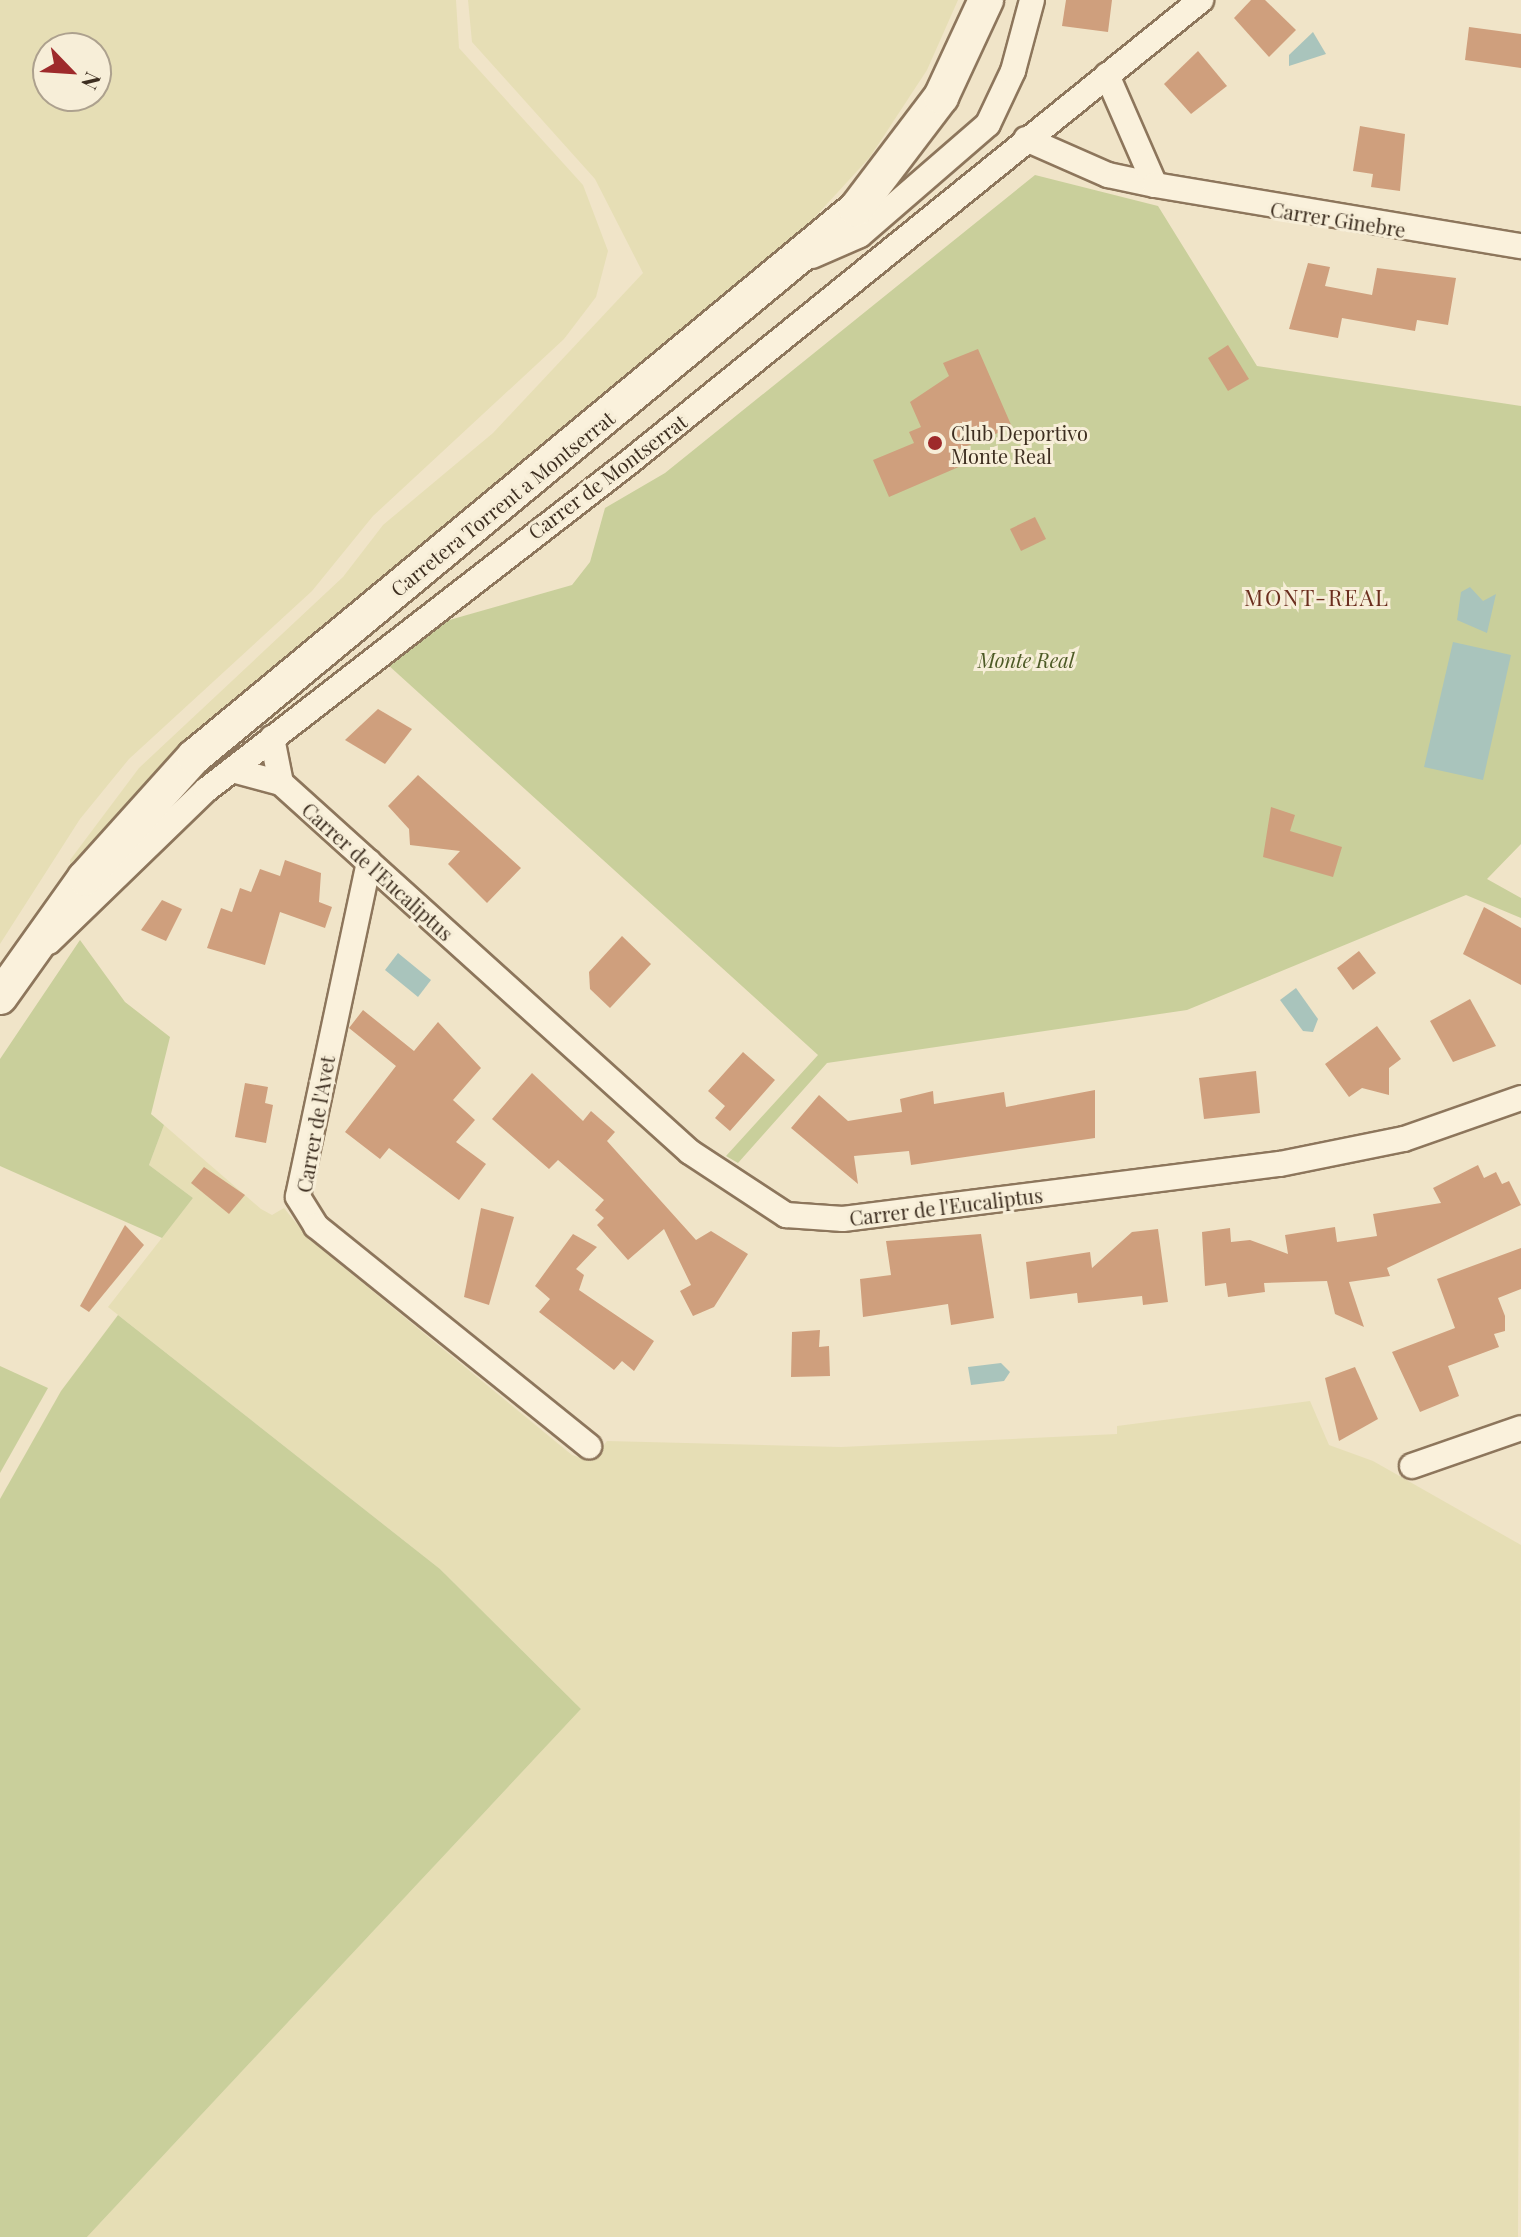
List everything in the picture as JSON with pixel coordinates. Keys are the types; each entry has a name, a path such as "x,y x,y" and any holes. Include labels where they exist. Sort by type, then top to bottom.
{"main road":[{"name":"Carretera Torrent a Montserrat","path":"0,997 135,818 194,757 802,260 894,166 941,97 986,0"}],"street":[{"path":"802,260 860,235 988,124 1013,71 1032,0"},
{"name":"Carrer de Montserrat","path":"23,963 82,916 232,770 628,463 1201,0"},
{"path":"1107,75 1155,185"},
{"name":"Carrer Ginebre","path":"1026,139 1108,175 1521,246"},
{"path":"232,770 281,783 272,738"},
{"name":"Carrer de l'Eucaliptus","path":"281,783 690,1152 786,1215 843,1219 1280,1164 1404,1139 1520,1102"},
{"name":"Carrer de l'Avet","path":"369,862 298,1197 316,1226 589,1446"},
{"path":"1412,1466 1521,1428"}],"shaded area":[{"path":"0,0 456,0 459,48 583,185 608,251 596,297 564,339 373,516 312,591 129,759 80,819 0,944"},
{"path":"468,0 958,0 927,70 870,157 772,264 321,630 71,877 70,860 139,768 343,577 383,525 493,433 643,273 595,179 472,42"},
{"path":"164,1125 261,1209 272,1215 284,1208 309,1239 572,1455 591,1461 607,1441 841,1447 1117,1434 1117,1426 1310,1401 1329,1445 1373,1461 1521,1545 1518,2237 87,2237 581,1709 440,1569 108,1307 193,1198 149,1165"}],"green space":[{"name":"Monte Real","path":"1035,175 1158,206 1257,366 1521,406 1521,844 1487,879 1521,898 1521,918 1466,895 1187,1010 827,1063 738,1163 726,1156 818,1055 387,664 393,636 572,585 590,562 605,508 665,473"},
{"path":"80,940 125,1002 170,1037 151,1114 164,1125 149,1165 193,1198 162,1238 0,1166 0,1059"},
{"path":"118,1315 440,1569 581,1709 87,2237 0,2237 0,1499 61,1391"},
{"path":"0,1366 48,1388 0,1473"}],"water":[{"path":"1313,32 1326,54 1289,66 1289,55"},
{"path":"1470,587 1483,601 1496,594 1487,633 1457,620 1461,592"},
{"path":"1453,642 1511,655 1483,780 1424,767"},
{"path":"398,953 431,980 418,997 385,970"},
{"path":"1296,988 1318,1019 1313,1032 1303,1031 1280,1000"},
{"path":"1001,1363 1010,1372 1004,1381 971,1385 968,1367"}],"building":[{"path":"1066,0 1112,0 1108,32 1062,26"},
{"path":"1251,0 1265,0 1296,30 1269,57 1234,18"},
{"path":"1469,27 1521,34 1521,68 1465,60"},
{"path":"1198,51 1227,86 1191,114 1164,84"},
{"path":"1360,126 1405,134 1400,191 1371,187 1373,174 1353,171"},
{"path":"1308,263 1330,267 1325,286 1372,295 1377,268 1456,278 1448,325 1417,320 1415,331 1342,318 1338,338 1289,329"},
{"path":"1228,345 1249,379 1228,391 1208,358"},
{"path":"978,349 1012,427 955,451 961,466 889,497 873,460 914,443 909,432 921,427 910,402 949,376 943,363"},
{"path":"1035,517 1046,539 1021,551 1010,529"},
{"path":"378,709 412,729 385,764 345,740"},
{"path":"418,775 521,868 487,903 448,864 460,851 410,845 409,829 388,806"},
{"path":"1271,807 1295,815 1290,831 1342,847 1333,877 1263,857"},
{"path":"285,860 321,873 319,902 332,907 325,928 280,912 265,965 207,948 221,908 232,912 240,888 251,892 260,869 280,876"},
{"path":"162,900 182,909 166,941 141,930"},
{"path":"1484,907 1521,928 1521,985 1463,954"},
{"path":"622,936 651,964 610,1008 590,989 589,972"},
{"path":"1359,951 1376,973 1353,990 1337,968"},
{"path":"1470,999 1496,1046 1453,1062 1430,1021"},
{"path":"363,1010 414,1051 438,1022 481,1068 453,1100 475,1120 456,1142 486,1164 459,1200 389,1148 380,1159 345,1132 396,1066 349,1028"},
{"path":"1377,1026 1401,1059 1389,1068 1389,1095 1362,1088 1349,1097 1325,1064"},
{"path":"743,1052 775,1080 730,1131 715,1118 725,1106 708,1091"},
{"path":"1256,1071 1260,1113 1204,1119 1199,1078"},
{"path":"532,1073 583,1121 591,1111 615,1132 607,1141 696,1240 711,1231 748,1254 714,1307 693,1316 680,1291 691,1285 664,1229 628,1260 597,1225 604,1218 595,1210 604,1200 558,1160 549,1169 492,1119"},
{"path":"245,1083 268,1087 265,1103 273,1105 266,1143 235,1137"},
{"path":"1095,1090 1095,1138 911,1165 909,1151 854,1156 858,1184 791,1128 819,1095 848,1121 902,1112 900,1099 933,1091 934,1104 1004,1092 1006,1107"},
{"path":"1478,1165 1484,1178 1496,1172 1502,1184 1509,1181 1521,1205 1387,1268 1390,1276 1349,1282 1364,1327 1335,1314 1327,1281 1264,1283 1265,1292 1228,1297 1226,1283 1205,1286 1202,1232 1230,1228 1231,1242 1250,1240 1288,1254 1285,1235 1335,1227 1337,1242 1377,1236 1373,1214 1441,1203 1433,1188"},
{"path":"204,1167 245,1195 229,1214 191,1183"},
{"path":"481,1208 514,1217 489,1305 464,1297"},
{"path":"125,1225 144,1245 89,1312 80,1306"},
{"path":"1158,1229 1168,1302 1143,1305 1142,1296 1078,1303 1077,1293 1030,1299 1026,1262 1090,1252 1092,1268 1132,1232"},
{"path":"573,1234 597,1247 576,1269 584,1275 579,1290 654,1341 634,1371 622,1361 614,1370 539,1312 550,1299 535,1286"},
{"path":"981,1234 994,1318 951,1325 948,1304 863,1317 860,1279 891,1275 886,1241"},
{"path":"1521,1248 1521,1289 1498,1298 1505,1316 1505,1331 1494,1334 1499,1347 1448,1366 1459,1396 1420,1412 1392,1352 1455,1328 1437,1279"},
{"path":"820,1330 819,1347 829,1346 830,1376 791,1377 792,1332"},
{"path":"1355,1367 1378,1419 1339,1441 1325,1378"}],"place":[{"name":"Club Deportivo Monte Real","path":"935,443"}],"district":[{"name":"MONT-REAL","path":"1317,598"}]}
